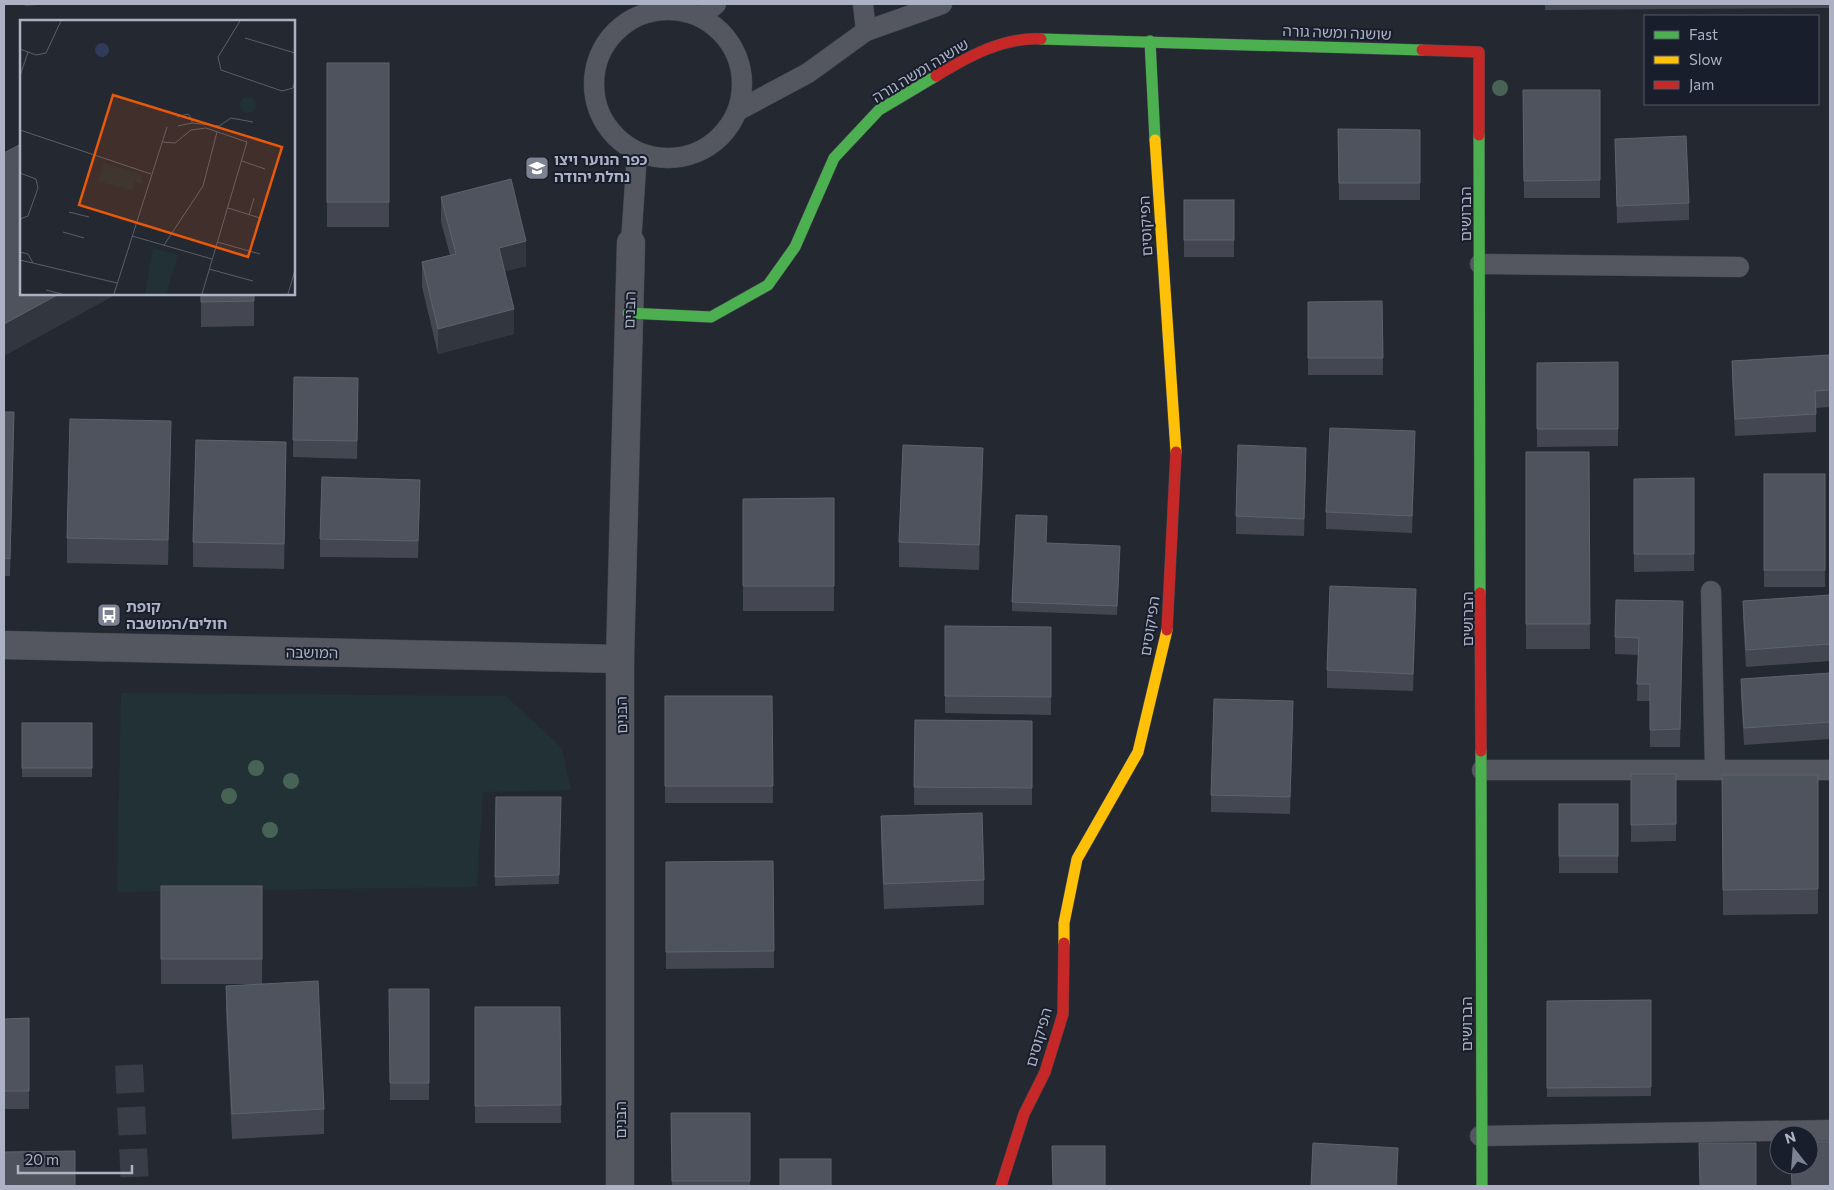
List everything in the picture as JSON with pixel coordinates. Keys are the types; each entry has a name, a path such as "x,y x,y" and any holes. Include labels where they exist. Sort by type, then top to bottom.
{"street":[{"name":"שושנה ומשה גורה","path":"628,313 711,316 768,285 795,247 834,158 879,110 972,54 1022,38 1479,52"},
{"name":"הפיקוסים","path":"1001,1186 1024,1114 1045,1072 1063,1014 1064,923 1077,859 1138,752 1169,621 1177,462 1160,229 1150,41"},
{"name":"הברושים","path":"1479,52 1482,770 1480,1136 1482,1186"},
{"name":"הבנים","path":"620,1186 620,660 631,243"},
{"name":"המושבה","path":"4,645 620,660"}],"lane":[{"path":"700,17 716,4"},
{"path":"863,4 866,31"},
{"path":"739,110 808,73 866,31 942,4"},
{"path":"664,10 688,12 711,22 728,40 740,61 743,86 739,110 727,132 708,148 685,158 661,159 636,152 616,138 601,119 594,95 595,71 603,47 619,28 640,15 664,10"},
{"path":"631,243 636,152"},
{"path":"1480,264 1739,266"},
{"path":"1711,591 1715,770"},
{"path":"1482,770 1830,770"},
{"path":"1480,1136 1830,1130"}],"shaded area":[{"path":"121,693 506,696 562,748 571,790 483,792 477,887 117,892"}],"building":[{"path":"327,63 389,63 389,202 327,202"},
{"path":"1523,90 1600,90 1600,180 1524,181"},
{"path":"1338,129 1420,130 1420,183 1339,183"},
{"path":"1686,136 1689,203 1617,206 1615,139"},
{"path":"20,145 20,295 57,295 4,324 4,153"},
{"path":"511,179 526,241 499,248 514,309 438,329 422,262 456,254 441,197"},
{"path":"1184,200 1234,200 1234,240 1184,240"},
{"path":"201,295 254,295 254,301 201,302"},
{"path":"1382,301 1383,358 1308,358 1308,302"},
{"path":"1830,355 1830,390 1815,391 1816,414 1735,419 1732,361"},
{"path":"1618,362 1618,429 1537,429 1537,363"},
{"path":"294,377 358,378 357,441 293,440"},
{"path":"4,412 14,412 10,559 4,558"},
{"path":"70,419 171,421 168,540 67,538"},
{"path":"1330,428 1415,431 1412,516 1326,512"},
{"path":"196,440 286,442 284,544 193,542"},
{"path":"903,445 983,448 979,545 899,542"},
{"path":"1238,445 1306,448 1304,519 1236,516"},
{"path":"1526,452 1589,452 1590,624 1526,624"},
{"path":"1764,474 1825,474 1825,570 1764,570"},
{"path":"322,477 420,480 418,541 320,539"},
{"path":"1694,478 1694,554 1634,554 1634,479"},
{"path":"834,498 834,586 743,586 743,499"},
{"path":"1016,515 1047,516 1046,543 1120,546 1117,606 1012,602"},
{"path":"1330,586 1416,589 1413,674 1327,670"},
{"path":"1830,595 1830,644 1746,650 1743,601"},
{"path":"1616,600 1683,601 1680,729 1650,730 1650,684 1637,684 1639,638 1615,637"},
{"path":"945,626 1051,627 1051,697 945,696"},
{"path":"1830,673 1830,722 1744,728 1741,679"},
{"path":"665,696 772,696 773,786 665,786"},
{"path":"1214,699 1293,701 1290,797 1211,795"},
{"path":"915,720 1032,721 1032,788 914,787"},
{"path":"22,723 92,723 92,768 22,768"},
{"path":"1631,774 1676,774 1676,824 1631,825"},
{"path":"1722,775 1818,775 1818,889 1723,890"},
{"path":"496,797 561,797 559,875 495,877"},
{"path":"1559,804 1618,804 1618,856 1559,856"},
{"path":"982,813 984,880 884,884 881,816"},
{"path":"773,861 774,951 666,952 666,862"},
{"path":"161,886 262,886 262,959 161,959"},
{"path":"318,981 324,1109 232,1114 226,986"},
{"path":"389,989 429,989 429,1083 390,1083"},
{"path":"1651,1000 1651,1087 1547,1088 1547,1001"},
{"path":"475,1007 560,1007 561,1105 475,1106"},
{"path":"29,1018 29,1091 4,1091 4,1019"},
{"path":"671,1113 750,1113 750,1181 672,1181"},
{"path":"1819,1141 1830,1141 1830,1186 1792,1186 1791,1175 1819,1175"},
{"path":"1313,1143 1398,1148 1396,1186 1311,1186"},
{"path":"1699,1143 1756,1143 1756,1186 1700,1186"},
{"path":"1052,1146 1105,1146 1105,1186 1053,1186"},
{"path":"75,1151 75,1186 4,1186 4,1152"},
{"path":"780,1159 831,1159 831,1186 780,1186"}],"tunnel":[{"path":"129,1065 135,1186"}],"traffic: fast":[{"path":"1041,39 1422,50"},
{"path":"1150,41 1155,140"},
{"path":"628,313 711,317 768,285 795,247 834,158 879,110 936,76"},
{"path":"1479,135 1480,593"},
{"path":"1481,751 1482,1186"}],"traffic: slow":[{"path":"1155,140 1176,452"},
{"path":"1064,943 1064,923 1077,859 1138,752 1167,630"}],"traffic: jam":[{"path":"936,76 961,61 987,49 1013,41 1041,39"},
{"path":"1422,50 1479,52 1479,135"},
{"path":"1167,630 1176,452"},
{"path":"1480,593 1481,751"},
{"path":"1001,1186 1024,1114 1045,1072 1063,1014 1064,943"}],"place":[{"name":"כפר הנוער ויצו נחלת יהודה","path":"537,168"},
{"name":"קופת חולים/המושבה","path":"109,615"}]}
